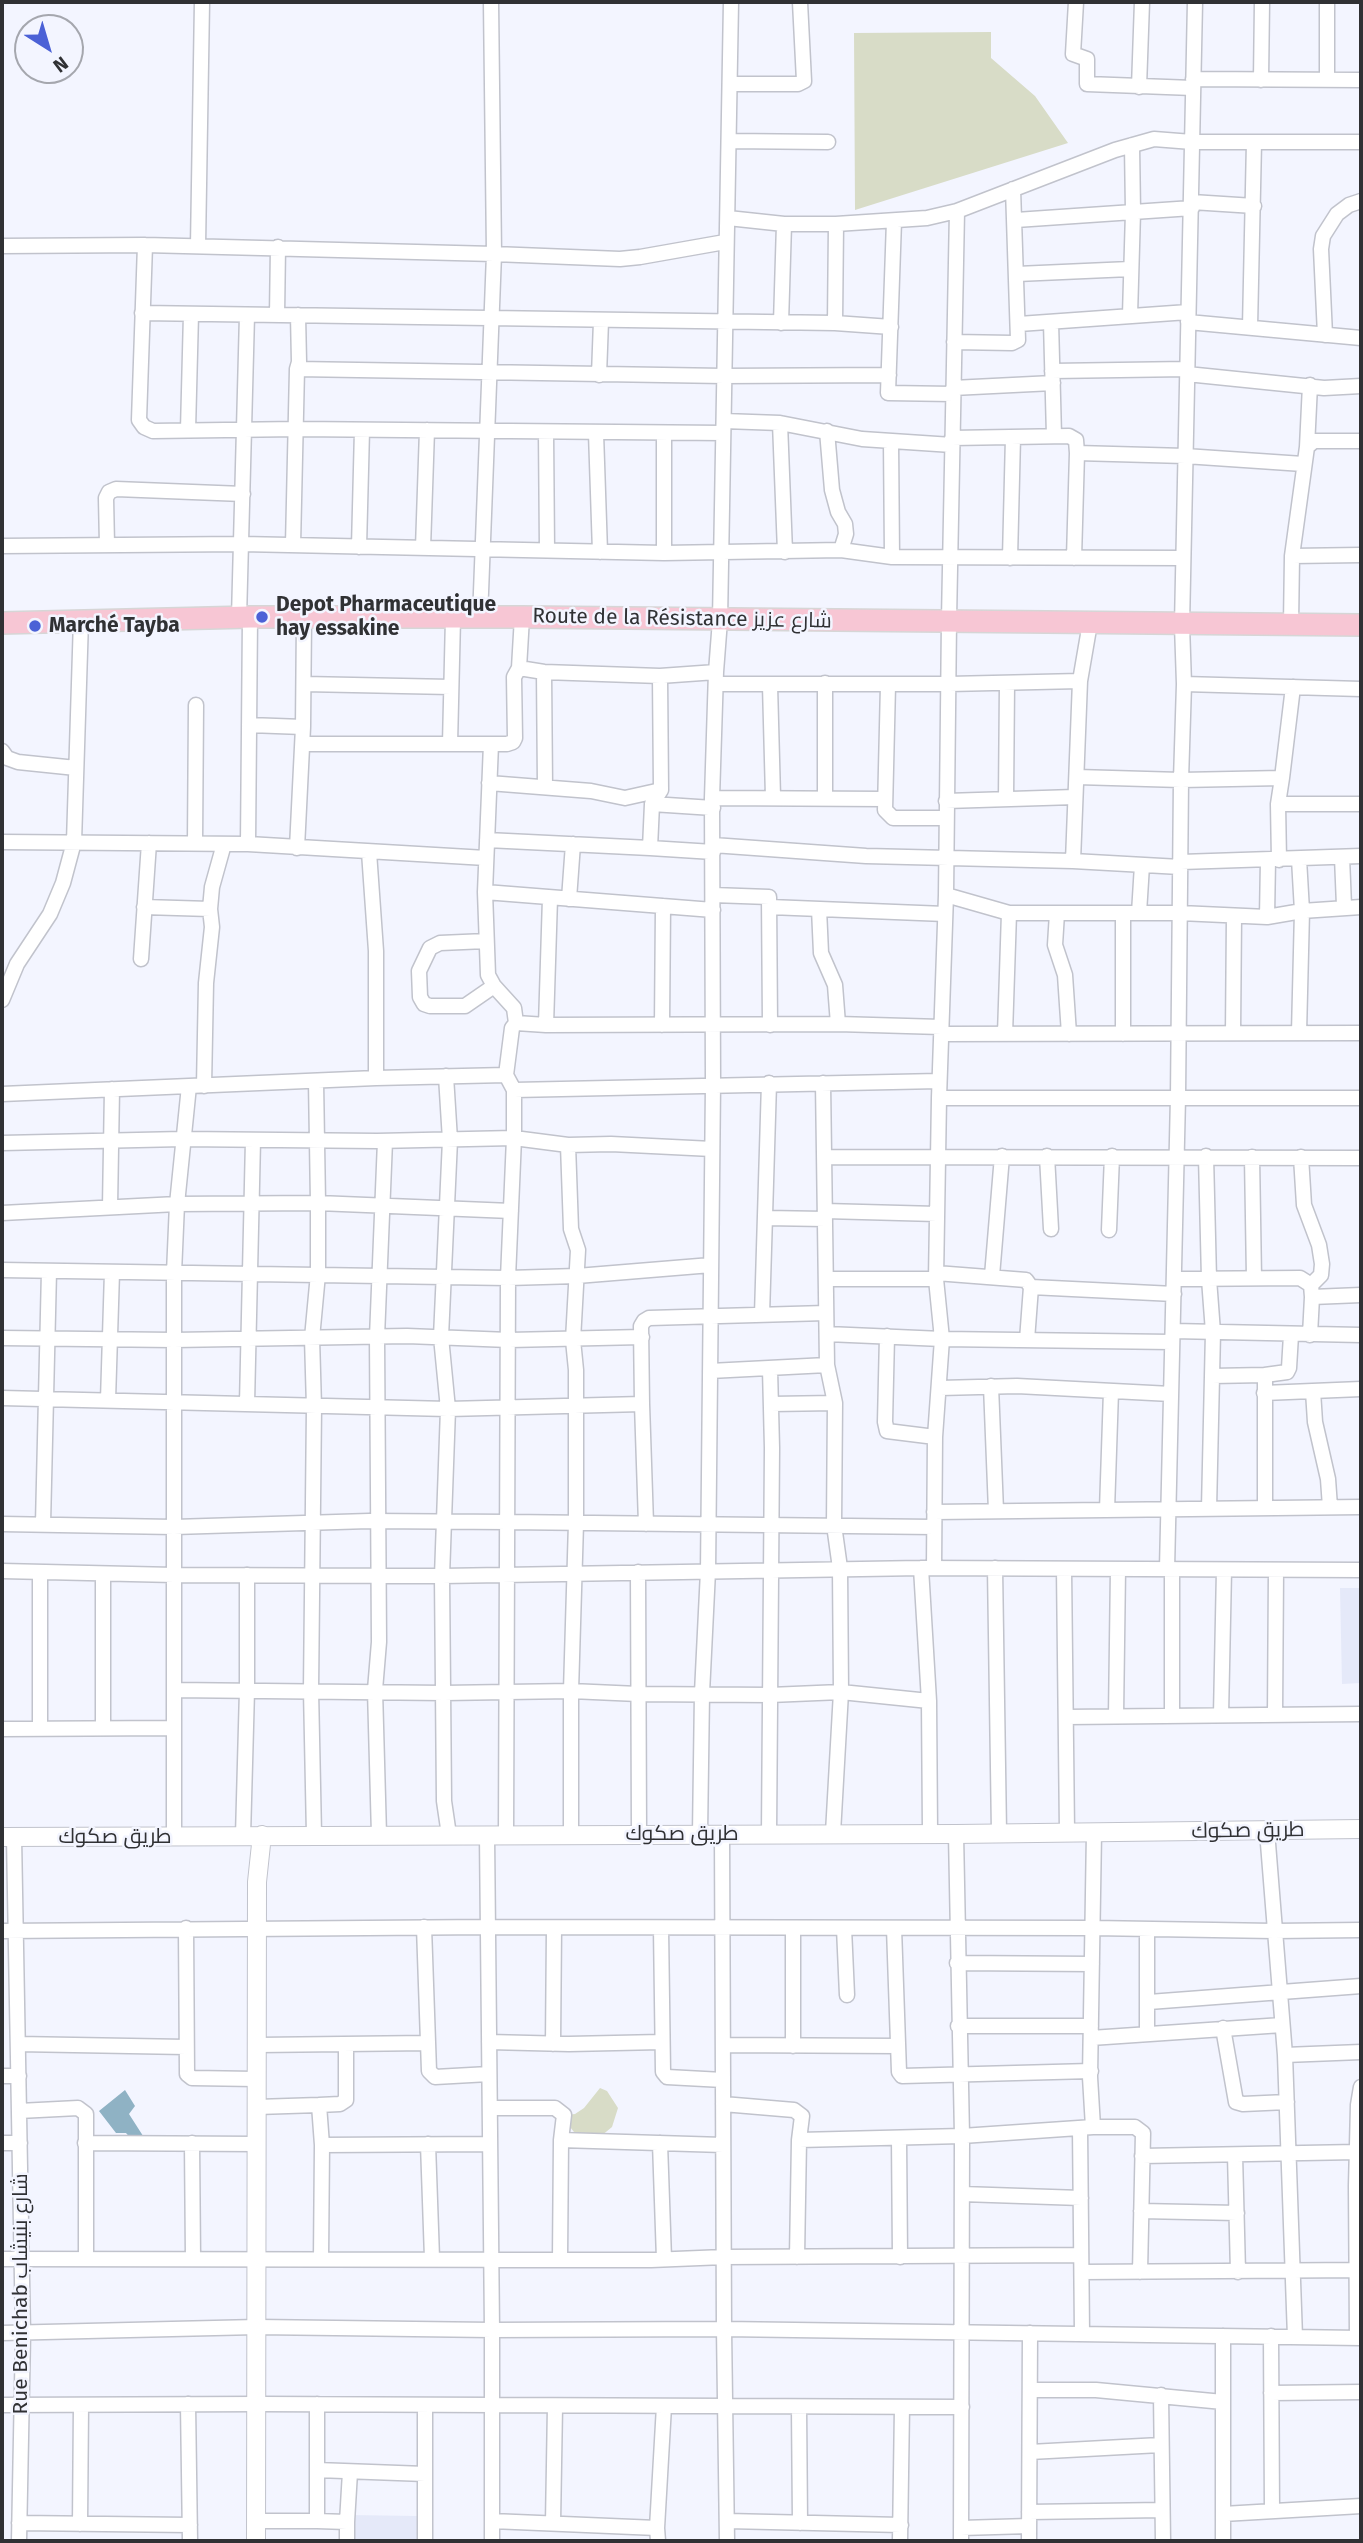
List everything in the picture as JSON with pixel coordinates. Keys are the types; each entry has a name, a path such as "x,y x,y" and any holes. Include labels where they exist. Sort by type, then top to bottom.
{"main road":[{"name":"Route de la Résistance شارع عزيز","path":"2,623 244,617 522,617 1361,625"}],"street":[{"path":"198,246 202,2"},
{"path":"480,618 494,254 491,2"},
{"path":"700,1834 702,1693 708,1571 713,803 720,620 731,2"},
{"path":"730,84 798,84 804,81 800,2"},
{"path":"1076,2 1073,54 1087,59 1086,82 1095,86 1139,87 1261,80 1361,79"},
{"path":"1139,87 1142,2"},
{"path":"1172,1716 1168,1509 1177,1156 1184,684 1183,558 1195,2"},
{"path":"1261,80 1262,2"},
{"path":"1327,2 1327,80"},
{"path":"727,218 784,224 836,224 928,218 957,211 1154,139 1192,142 1361,142"},
{"path":"729,141 828,142"},
{"path":"1250,327 1254,142"},
{"path":"1130,315 1132,145"},
{"path":"954,342 1012,343 1018,340 1013,189"},
{"path":"1325,335 1321,249 1323,236 1337,214 1349,205 1361,201"},
{"path":"1016,220 1192,205 1254,206"},
{"path":"930,1832 928,1568 934,1527 935,1437 942,1339 936,1276 939,1081 946,895 957,211"},
{"path":"894,221 888,389 891,394 953,391 1052,377 1187,372 1324,388 1361,386"},
{"path":"781,323 784,224"},
{"path":"835,323 836,224"},
{"path":"2,246 278,247 620,259 725,242"},
{"path":"145,245 139,420 144,427 153,431 297,429 664,433 780,423 862,439 891,441 952,442 1013,437 1072,437 1077,443 1073,558"},
{"path":"277,315 278,247"},
{"path":"1017,274 1130,269"},
{"path":"142,313 835,323 891,327"},
{"path":"188,430 191,314"},
{"path":"247,315 242,544 249,725 248,844"},
{"path":"293,545 298,315"},
{"path":"1019,324 1130,315 1188,317 1250,327 1361,338"},
{"path":"599,375 601,321"},
{"path":"1051,322 1054,436"},
{"path":"297,369 599,375 889,375"},
{"path":"1291,624 1292,556 1307,447 1310,385"},
{"path":"780,423 785,552"},
{"path":"359,547 362,430"},
{"path":"423,548 426,430"},
{"path":"827,431 832,490 838,512 845,524 846,534 841,550"},
{"path":"546,432 547,550"},
{"path":"596,433 600,551"},
{"path":"664,433 664,553"},
{"path":"1010,558 1013,437"},
{"path":"891,441 892,557"},
{"path":"1307,447 1314,442 1361,441"},
{"path":"1077,453 1185,456 1303,464"},
{"path":"107,545 106,498 109,492 116,489 243,494"},
{"path":"2,546 242,544 664,553 841,550 892,557 1183,558"},
{"path":"1292,556 1361,555"},
{"path":"303,744 511,743 515,738 514,677 519,668 522,617"},
{"path":"298,848 303,744 304,618"},
{"path":"450,744 453,618"},
{"path":"2,1000 5,982 50,914 63,883 74,842 81,621"},
{"path":"1073,861 1080,681 1090,623"},
{"path":"519,668 544,672 716,678 771,685 1080,681"},
{"path":"544,672 545,787"},
{"path":"650,848 652,804 661,790 660,676"},
{"path":"825,683 825,797"},
{"path":"1006,799 1007,683"},
{"path":"304,684 451,687"},
{"path":"1184,684 1361,689"},
{"path":"771,685 773,797"},
{"path":"888,685 885,810 893,818 946,818"},
{"path":"1267,917 1293,687"},
{"path":"195,843 196,705"},
{"path":"249,725 303,727"},
{"path":"491,744 485,892 488,975 514,1008 516,1023 512,1028 506,1075 514,1090 508,1278 506,1835"},
{"path":"2,751 7,758 18,762 76,768"},
{"path":"1077,777 1181,780 1282,778"},
{"path":"489,783 591,791 625,798 661,790"},
{"path":"652,804 713,803 773,797 885,799"},
{"path":"946,801 1075,797"},
{"path":"1278,804 1361,804"},
{"path":"487,840 1142,865 1361,856"},
{"path":"2,842 248,844 486,858"},
{"path":"141,959 149,843"},
{"path":"174,1836 174,1273 177,1204 183,1139 196,1086 212,927 212,887 224,844"},
{"path":"569,899 573,844"},
{"path":"369,852 376,951 376,1078"},
{"path":"1342,857 1345,906"},
{"path":"1299,859 1302,911 1299,1033"},
{"path":"1139,913 1142,865"},
{"path":"485,892 663,906 766,895 771,900 770,1025"},
{"path":"946,895 1009,913 1180,913 1267,917 1345,906 1361,907"},
{"path":"546,1025 550,898"},
{"path":"662,1025 663,906"},
{"path":"144,907 210,909"},
{"path":"770,907 945,914"},
{"path":"819,909 821,953 835,985 838,1024"},
{"path":"1005,1034 1009,913"},
{"path":"1058,913 1055,945 1065,975 1069,1034"},
{"path":"1123,913 1123,1034"},
{"path":"1233,1033 1234,916"},
{"path":"486,941 440,943 430,948 419,971 420,997 424,1004 430,1006 465,1006 494,986"},
{"path":"516,1023 838,1024 1005,1034 1361,1032"},
{"path":"2,1094 506,1075"},
{"path":"446,1076 450,1140 441,1338 448,1409 442,1576 444,1801 449,1835"},
{"path":"314,1835 311,1690 314,1574 312,1338 317,1274 318,1203 316,1081"},
{"path":"514,1090 939,1081"},
{"path":"762,1315 769,1083"},
{"path":"823,1083 826,1313 828,1365 835,1403 834,1525 840,1568 841,1692 832,1833"},
{"path":"110,1207 111,1089"},
{"path":"939,1098 1361,1098"},
{"path":"2,1143 183,1139 385,1141 514,1138 568,1145 611,1144 712,1149"},
{"path":"247,1404 253,1140"},
{"path":"379,1835 375,1690 379,1642 377,1336 385,1141"},
{"path":"568,1145 571,1229 578,1250 573,1340 576,1523 571,1691 571,1835"},
{"path":"992,1276 1002,1156"},
{"path":"1046,1156 1051,1229"},
{"path":"1110,1230 1112,1156"},
{"path":"1206,1156 1213,1332 1209,1508"},
{"path":"825,1157 1361,1158"},
{"path":"1252,1157 1254,1279"},
{"path":"1301,1157 1304,1205 1319,1245 1322,1264 1321,1275 1311,1291 1310,1335"},
{"path":"2,1213 252,1203 511,1211"},
{"path":"766,1218 937,1214"},
{"path":"2,1270 508,1278 577,1276 711,1265"},
{"path":"43,1524 49,1271"},
{"path":"108,1400 111,1272"},
{"path":"826,1279 936,1276 1021,1278 1031,1287 1027,1340"},
{"path":"1174,1279 1300,1279 1311,1291 1361,1295"},
{"path":"1031,1287 1174,1294"},
{"path":"646,1524 641,1326 649,1318 826,1313"},
{"path":"827,1335 1027,1340 1172,1337 1213,1332 1361,1335"},
{"path":"1212,1376 1287,1372 1291,1335"},
{"path":"887,1336 887,1431 935,1437"},
{"path":"2,1338 642,1338"},
{"path":"710,1371 828,1365"},
{"path":"768,1834 770,1369"},
{"path":"1265,1375 1265,1508"},
{"path":"940,1388 1017,1385 1171,1394"},
{"path":"991,1386 996,1511"},
{"path":"1264,1392 1361,1389"},
{"path":"1107,1510 1111,1391"},
{"path":"1314,1391 1315,1422 1328,1479 1330,1507"},
{"path":"2,1398 448,1409 642,1404"},
{"path":"771,1404 835,1403"},
{"path":"934,1511 1361,1507"},
{"path":"2,1524 174,1527 444,1521 646,1524 708,1522 934,1527"},
{"path":"2,1571 442,1576 840,1568 1361,1570"},
{"path":"995,1569 999,1833"},
{"path":"1064,1569 1067,1832"},
{"path":"1116,1716 1118,1569"},
{"path":"1220,1715 1224,1570"},
{"path":"1275,1715 1276,1570"},
{"path":"40,1572 40,1729"},
{"path":"638,1572 639,1835"},
{"path":"103,1574 103,1728"},
{"path":"243,1836 247,1575"},
{"path":"174,1690 375,1690 444,1693 571,1691 770,1695 841,1692 929,1701"},
{"path":"1066,1717 1361,1714"},
{"path":"2,1729 174,1728"},
{"name":"طريق صكوك","path":"8,1837 956,1834 1361,1829"},
{"path":"1267,1831 1285,2055 1295,2337"},
{"path":"1082,2334 1081,2198 1091,2071 1094,1832"},
{"path":"722,1834 727,2541"},
{"path":"956,1834 962,2136 961,2535 1162,2510"},
{"path":"256,2541 257,1882 262,1835"},
{"path":"487,1835 492,2541"},
{"name":"Rue Benichab شارع بنيشاب","path":"8,1837 9,1931 18,2044 22,2258 19,2541"},
{"path":"9,1931 424,1927 1361,1930"},
{"path":"424,1927 429,2071 432,2076 489,2074"},
{"path":"186,1928 186,2072 192,2078 256,2079"},
{"path":"553,2044 554,1928"},
{"path":"661,1928 662,2067 667,2077 723,2080"},
{"path":"793,1928 793,2046"},
{"path":"844,1928 847,1995"},
{"path":"894,1928 899,2072 902,2076 1091,2071"},
{"path":"1147,1929 1147,2033"},
{"path":"957,1963 1092,1964"},
{"path":"1149,2002 1361,1986"},
{"path":"958,2026 1147,2033 1282,2025"},
{"path":"1223,2028 1236,2102 1287,2102"},
{"path":"489,2042 661,2042"},
{"path":"258,2045 428,2043"},
{"path":"18,2044 186,2047"},
{"path":"257,2107 340,2104 345,2100 346,2044"},
{"path":"723,2045 898,2046"},
{"path":"1285,2055 1361,2052"},
{"path":"2,2076 19,2076"},
{"path":"2,2333 257,2327 724,2329 1359,2338 1357,2152 1361,2087"},
{"path":"723,2104 799,2112 802,2116 799,2140 797,2257"},
{"path":"319,2105 322,2145 321,2259"},
{"path":"489,2108 559,2109 564,2115 561,2140 560,2259"},
{"path":"19,2111 82,2109 86,2114 86,2259"},
{"path":"799,2140 962,2136 1087,2127 1139,2128 1143,2133 1140,2272"},
{"path":"899,2138 900,2257"},
{"path":"561,2140 723,2145"},
{"path":"2,2143 20,2143"},
{"path":"85,2143 257,2144"},
{"path":"192,2143 193,2259"},
{"path":"660,2143 664,2259"},
{"path":"428,2144 432,2258"},
{"path":"322,2145 490,2144"},
{"path":"1142,2156 1357,2152"},
{"path":"1235,2155 1238,2272"},
{"path":"962,2194 1081,2198"},
{"path":"1141,2211 1237,2213"},
{"path":"2,2259 491,2260 1080,2255"},
{"path":"1082,2272 1359,2270"},
{"path":"1029,2526 1030,2333"},
{"path":"1223,2336 1223,2541"},
{"path":"1271,2336 1272,2511"},
{"path":"1030,2390 1096,2390 1223,2402"},
{"path":"1271,2393 1361,2392"},
{"path":"1161,2395 1163,2541"},
{"path":"188,2404 190,2541"},
{"path":"2,2406 317,2404 962,2407"},
{"path":"317,2404 317,2521"},
{"path":"80,2524 81,2405"},
{"path":"425,2405 425,2541"},
{"path":"554,2522 555,2406"},
{"path":"492,2521 554,2522 658,2535 664,2406"},
{"path":"799,2407 800,2523"},
{"path":"900,2541 902,2407"},
{"path":"1030,2452 1160,2445"},
{"path":"317,2470 425,2474"},
{"path":"347,2541 350,2472"},
{"path":"1223,2514 1361,2506"},
{"path":"256,2521 347,2522"},
{"path":"727,2521 901,2525"},
{"path":"19,2523 190,2525"}],"shaded area":[{"path":"1340,1588 1361,1588 1361,1683 1342,1684"},
{"path":"348,2515 418,2516 418,2541 348,2541"}],"green space":[{"path":"991,32 991,58 1035,96 1068,143 855,210 854,33"},
{"path":"600,2088 607,2091 618,2108 612,2127 601,2136 574,2132 567,2123 567,2115 575,2114 584,2108"}],"water":[{"path":"125,2090 135,2106 129,2114 145,2139 133,2141 126,2133 116,2133 99,2111"}],"place":[{"name":"Depot Pharmaceutique hay essakine","path":"262,617"},
{"name":"Marché Tayba","path":"35,626"}]}
